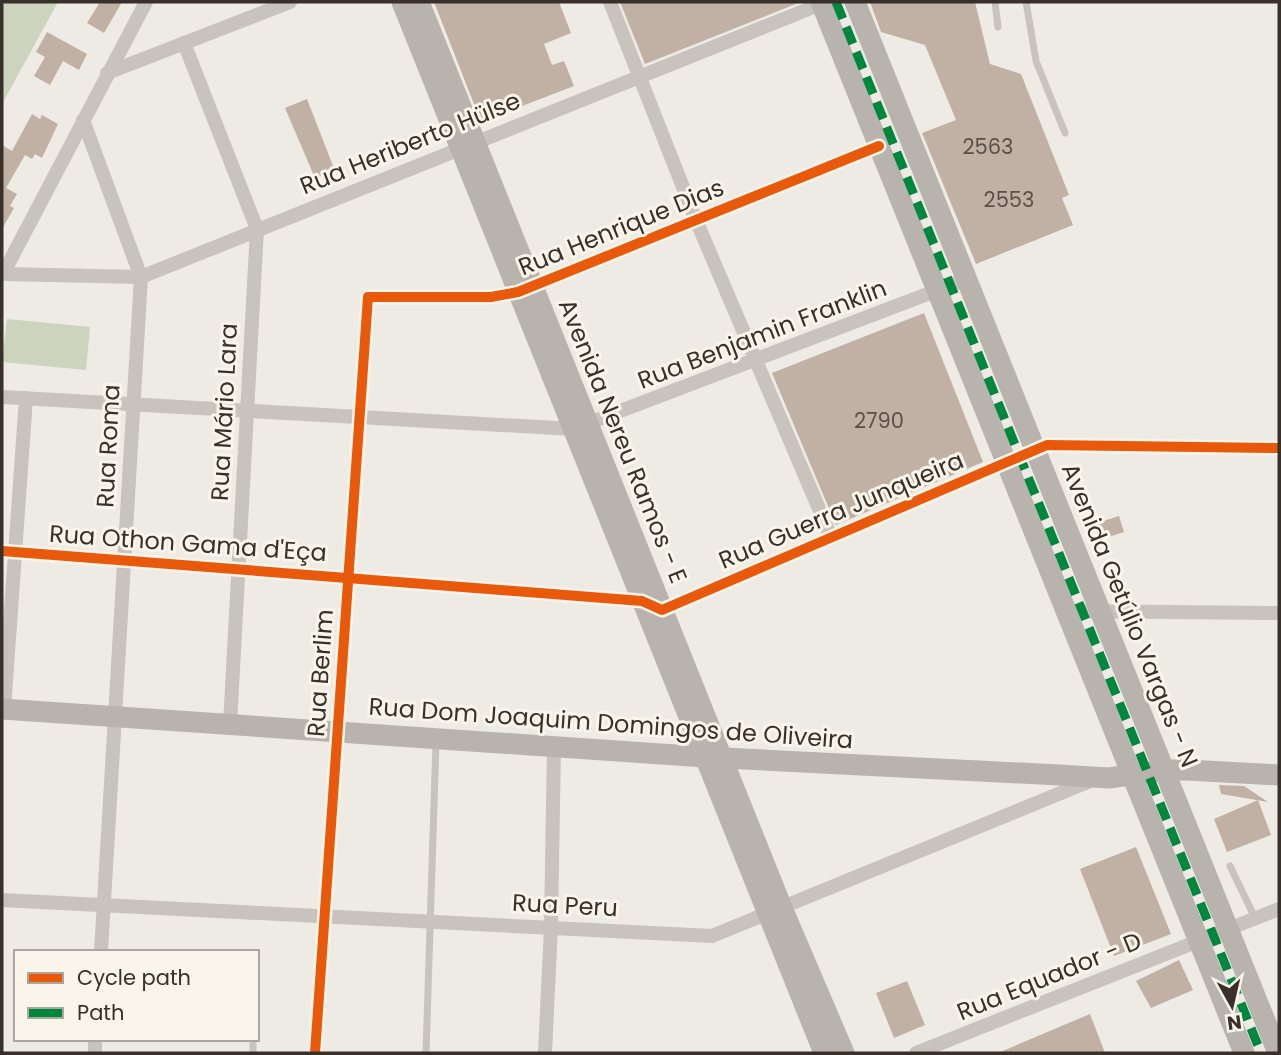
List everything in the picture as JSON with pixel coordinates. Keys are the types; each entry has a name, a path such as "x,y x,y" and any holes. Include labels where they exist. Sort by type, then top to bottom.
{"street":[{"path":"2,274 146,2"},
{"path":"107,73 290,2"},
{"name":"Avenida Nereu Ramos - E","path":"401,2 430,52 580,426 662,610 680,675"},
{"name":"Avenida Nereu Ramos - E","path":"419,2 430,52"},
{"path":"610,2 696,220 831,537"},
{"path":"823,2 1244,1053"},
{"name":"Rua Heriberto Hülse","path":"2,274 141,277 823,2"},
{"name":"Avenida Getúlio Vargas - N","path":"855,2 1278,1053"},
{"path":"184,43 257,229"},
{"name":"Rua Roma","path":"83,120 141,277 101,950"},
{"name":"Rua Henrique Dias","path":"368,297 492,297 525,289 879,146"},
{"name":"Rua Mário Lara","path":"230,724 257,229"},
{"name":"Rua Benjamin Franklin","path":"580,426 967,279"},
{"name":"Rua Berlim","path":"315,1053 368,297"},
{"path":"2,397 580,426"},
{"path":"3,709 8,551 26,398"},
{"name":"Avenida Nereu Ramos - E","path":"580,426 642,601 680,675 775,911 824,1053"},
{"name":"Rua Guerra Junqueira","path":"662,610 1047,445 1279,448"},
{"name":"Rua Othon Gama d'Eça","path":"8,551 642,601 662,610"},
{"path":"1067,611 1279,613"},
{"name":"Rua Dom Joaquim Domingos de Oliveira","path":"3,709 713,757 1096,779 1165,770 1279,775"},
{"path":"545,1053 551,926 554,745"},
{"name":"Rua Peru","path":"2,900 712,936 1096,779"},
{"name":"Rua Equador - D","path":"916,1053 1279,909"},
{"name":"Avenida Nereu Ramos - E","path":"775,911 845,1053"}],"lane":[{"path":"995,2 998,27"},
{"path":"1026,2 1036,61 1065,132"},
{"path":"426,1053 436,738"},
{"path":"1230,866 1255,918"}],"green space":[{"path":"2,2 58,2 2,104"},
{"path":"7,319 90,327 86,370 2,362"}],"building":[{"path":"100,2 122,2 104,33 87,23"},
{"path":"434,2 559,2 571,33 544,44 552,65 564,61 574,86 481,122"},
{"path":"620,2 801,2 645,64"},
{"path":"870,2 975,2 990,64 1021,74 1069,195 1062,198 1073,225 976,264 922,133 956,120 925,45 881,32"},
{"path":"47,32 87,54 79,70 63,61 50,85 34,76 45,57 36,52"},
{"path":"307,99 335,171 315,178 285,108"},
{"path":"32,114 40,119 42,115 58,124 42,158 35,154 32,159 25,155 6,188 17,194 10,206 14,208 2,229 2,145 12,151"},
{"path":"924,313 983,462 836,525 772,373"},
{"path":"1119,516 1124,532 1099,540 1094,524"},
{"path":"1219,785 1244,786 1268,802 1221,794"},
{"path":"1258,800 1271,835 1227,852 1214,819"},
{"path":"1136,847 1171,934 1114,956 1080,869"},
{"path":"1179,960 1193,990 1151,1008 1136,981"},
{"path":"907,981 925,1025 894,1038 876,993"},
{"path":"1090,1014 1105,1053 998,1053 1071,1022"}],"marked path":[{"path":"836,2 1261,1053"}],"cycle path":[{"path":"315,1053 368,297 491,297 518,292 879,146"},
{"path":"2,551 642,601 662,610 1047,445 1279,448"}]}
